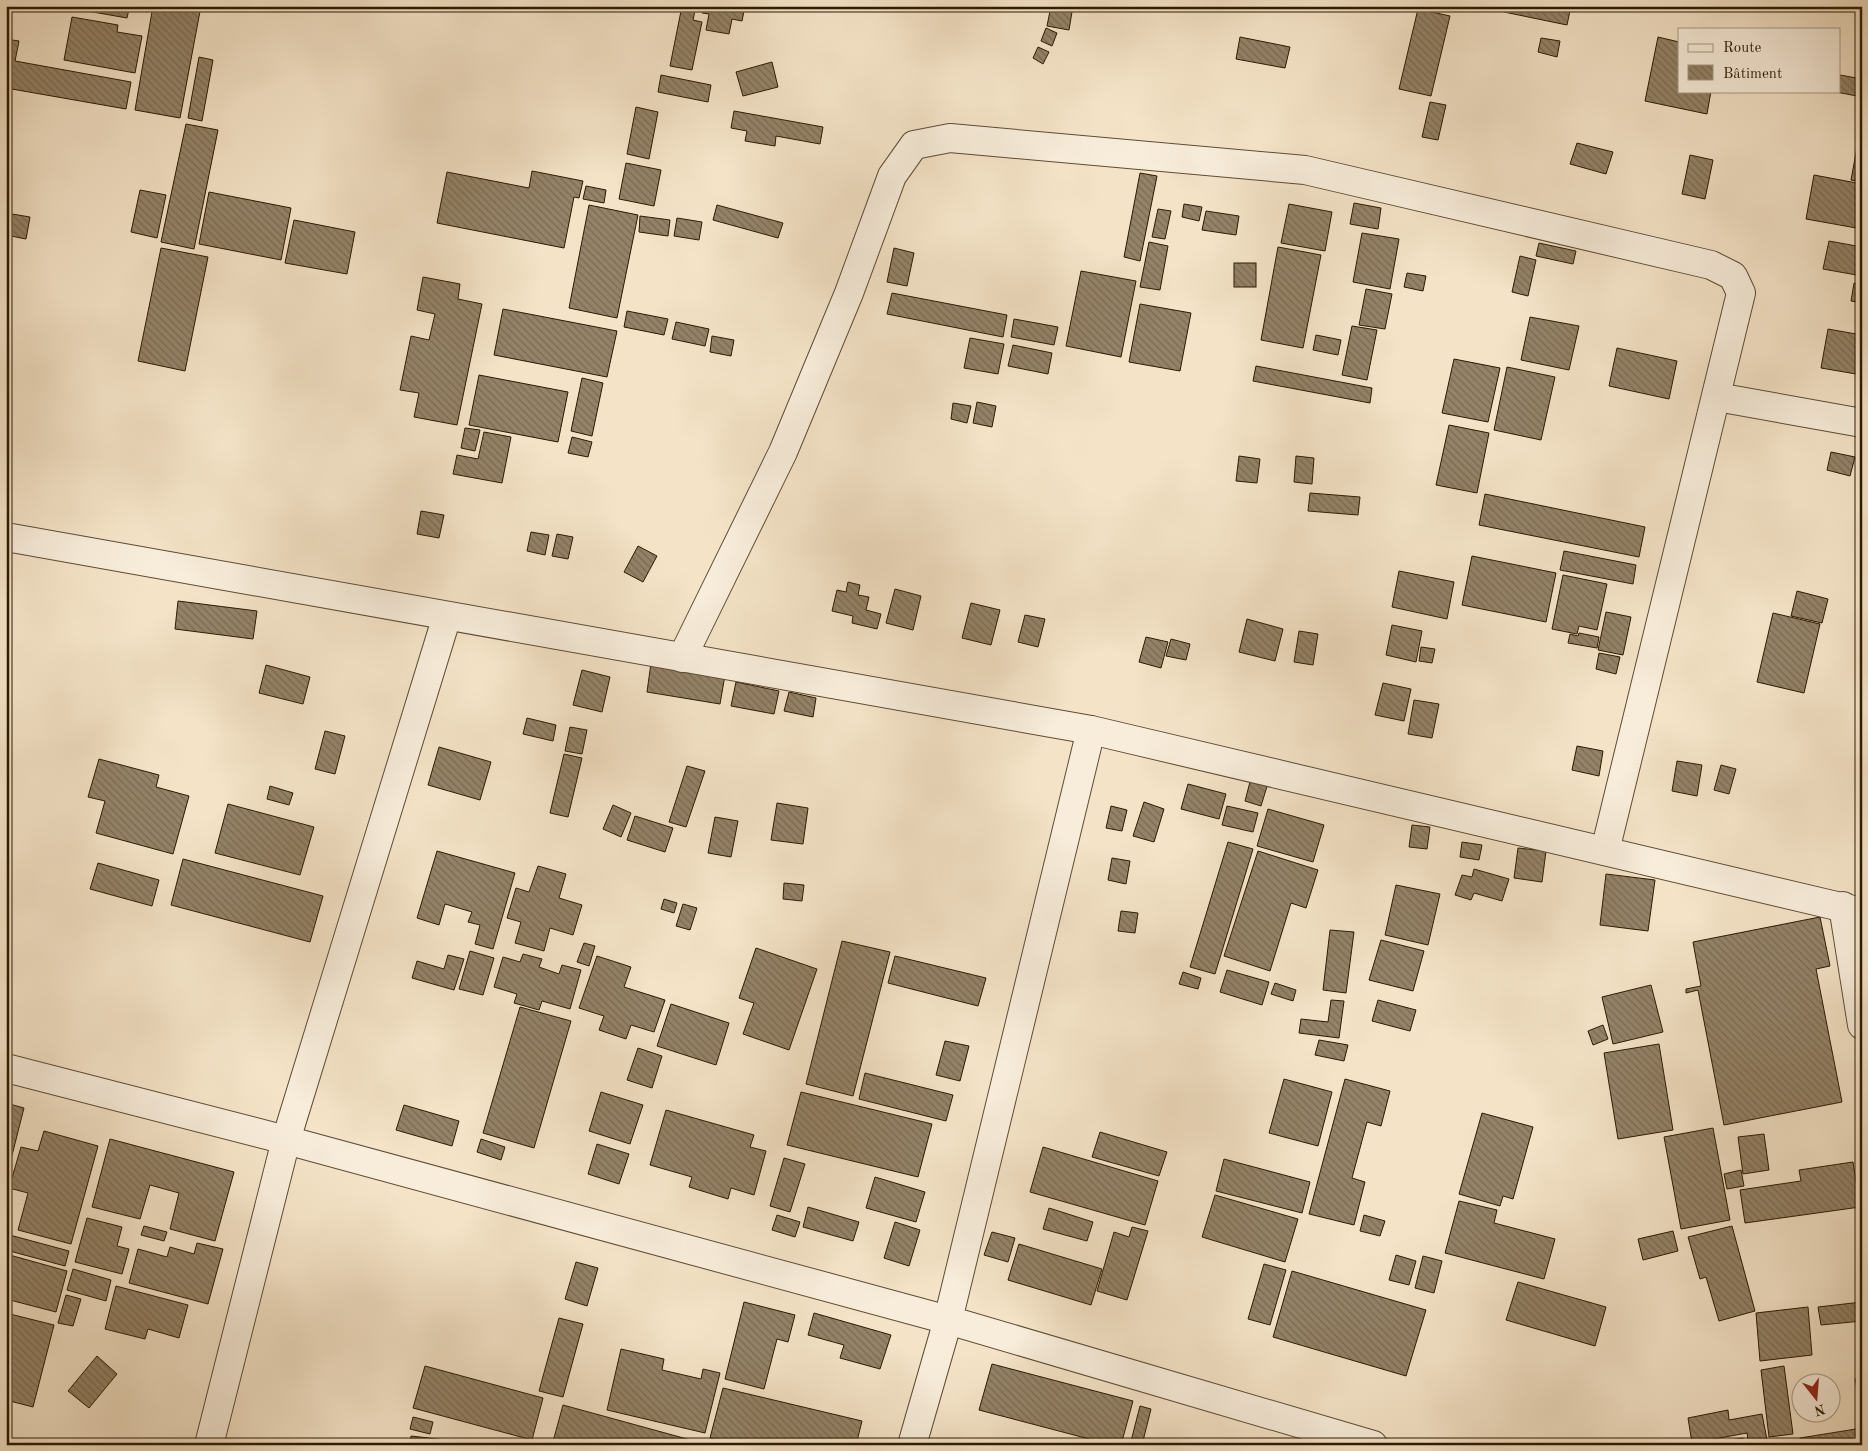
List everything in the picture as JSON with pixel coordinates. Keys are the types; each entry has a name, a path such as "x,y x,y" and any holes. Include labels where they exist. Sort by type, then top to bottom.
{"street":[{"path":"682,658 783,452 850,292 892,176 914,146 950,138 1305,170 1711,265 1733,276 1741,293 1605,851"},
{"path":"1717,396 1862,423"},
{"path":"6,537 1090,730 1852,909 1862,1025"},
{"path":"209,1445 286,1140 447,616"},
{"path":"912,1445 948,1320 1090,730"},
{"path":"6,1068 286,1140 948,1320 1372,1445"}],"building":[{"path":"59,6 149,6 148,12 129,9 127,18"},
{"path":"153,6 201,6 180,118 135,110"},
{"path":"682,6 696,6 693,20 702,22 692,70 670,66"},
{"path":"703,6 745,6 742,21 732,19 729,34 706,30 709,14 702,13"},
{"path":"1051,6 1073,6 1069,30 1047,26"},
{"path":"1505,6 1571,6 1567,25 1504,12"},
{"path":"1418,9 1450,16 1431,96 1399,89"},
{"path":"72,17 118,25 117,32 142,36 135,73 64,60"},
{"path":"1046,28 1057,33 1052,46 1041,41"},
{"path":"1240,37 1290,47 1285,68 1236,59"},
{"path":"1658,37 1678,42 1678,92 1711,92 1707,114 1645,101"},
{"path":"1541,38 1560,41 1557,57 1538,52"},
{"path":"6,39 19,41 15,61 131,82 126,109 6,88"},
{"path":"1038,47 1049,52 1043,64 1033,58"},
{"path":"199,57 213,60 202,121 188,118"},
{"path":"772,62 778,87 743,96 736,72"},
{"path":"661,75 711,85 708,102 658,92"},
{"path":"1840,75 1862,79 1862,97 1836,92 1840,92"},
{"path":"1430,102 1446,105 1438,140 1422,137"},
{"path":"636,107 658,112 649,159 627,154"},
{"path":"734,111 823,127 820,144 776,136 775,146 745,141 747,131 731,128"},
{"path":"1862,120 1862,182 1851,180"},
{"path":"186,124 218,130 194,249 161,242"},
{"path":"1577,143 1613,152 1606,174 1570,164"},
{"path":"1690,155 1713,160 1705,199 1682,194"},
{"path":"626,163 661,170 654,206 619,199"},
{"path":"532,171 583,181 579,198 574,197 564,248 437,223 447,172 529,188"},
{"path":"1140,173 1157,176 1140,261 1124,257"},
{"path":"1814,175 1862,184 1862,229 1806,219"},
{"path":"586,186 606,190 604,203 583,199"},
{"path":"140,190 166,195 157,238 131,232"},
{"path":"209,192 291,208 281,260 199,244"},
{"path":"1354,203 1381,208 1378,229 1350,224"},
{"path":"1184,204 1202,207 1199,221 1182,217"},
{"path":"1289,204 1332,212 1325,251 1281,243"},
{"path":"589,205 638,215 617,318 569,308"},
{"path":"717,205 783,223 778,238 713,220"},
{"path":"1158,209 1171,211 1165,239 1152,237"},
{"path":"1206,211 1239,216 1236,235 1202,230"},
{"path":"6,213 30,217 26,239 6,235"},
{"path":"640,216 670,220 668,236 639,232"},
{"path":"677,218 702,222 699,240 674,236"},
{"path":"294,220 355,232 347,274 285,263"},
{"path":"1362,233 1399,239 1390,289 1353,282"},
{"path":"1829,241 1862,247 1862,276 1823,269"},
{"path":"1149,242 1168,246 1160,290 1140,287"},
{"path":"1539,243 1576,251 1573,264 1536,256"},
{"path":"1278,247 1321,255 1303,348 1261,340"},
{"path":"161,248 208,257 185,371 138,361"},
{"path":"894,248 914,253 907,286 887,282"},
{"path":"1520,256 1536,260 1528,296 1512,292"},
{"path":"1234,263 1256,263 1256,287 1234,287"},
{"path":"1081,271 1136,281 1121,357 1066,346"},
{"path":"1407,273 1426,276 1423,291 1404,287"},
{"path":"423,277 460,284 458,299 482,304 457,425 414,417 419,393 400,390 411,336 429,340 435,314 417,310"},
{"path":"1854,283 1862,285 1862,303 1851,301"},
{"path":"1366,289 1392,294 1385,329 1359,325"},
{"path":"892,293 1007,315 1003,337 887,314"},
{"path":"1140,304 1191,313 1180,371 1129,362"},
{"path":"503,309 617,331 607,377 494,355"},
{"path":"627,311 668,319 664,335 624,327"},
{"path":"1530,317 1579,326 1569,370 1521,360"},
{"path":"1014,319 1058,327 1054,345 1011,337"},
{"path":"676,322 709,329 705,346 672,339"},
{"path":"1352,326 1377,330 1367,380 1342,375"},
{"path":"1828,329 1862,335 1862,375 1821,368"},
{"path":"1316,335 1341,340 1338,355 1313,350"},
{"path":"712,336 734,340 731,356 710,352"},
{"path":"970,338 1004,344 998,374 964,368"},
{"path":"1013,345 1052,353 1048,374 1008,366"},
{"path":"1617,348 1677,361 1669,399 1609,386"},
{"path":"1454,359 1500,368 1488,422 1442,413"},
{"path":"1256,366 1372,388 1370,403 1253,381"},
{"path":"1507,367 1555,377 1541,440 1494,430"},
{"path":"479,375 568,392 558,442 469,425"},
{"path":"582,378 603,383 592,436 571,431"},
{"path":"977,402 996,406 992,427 973,423"},
{"path":"953,403 971,406 967,423 951,419"},
{"path":"1449,425 1489,433 1477,493 1436,485"},
{"path":"465,428 480,430 475,451 461,448"},
{"path":"484,432 511,437 502,483 453,474 457,455 478,459"},
{"path":"572,437 592,442 588,457 568,453"},
{"path":"1831,452 1855,457 1850,476 1827,470"},
{"path":"1239,456 1260,459 1257,483 1236,481"},
{"path":"1296,456 1314,458 1312,484 1294,482"},
{"path":"1310,493 1360,497 1358,515 1308,511"},
{"path":"1485,494 1645,527 1639,557 1479,525"},
{"path":"421,511 444,515 439,538 417,534"},
{"path":"531,532 549,535 545,555 527,551"},
{"path":"557,534 573,537 568,559 552,556"},
{"path":"638,546 657,556 643,582 624,572"},
{"path":"1564,551 1636,565 1633,584 1560,570"},
{"path":"1472,556 1556,573 1546,622 1462,605"},
{"path":"1399,571 1454,582 1447,619 1392,607"},
{"path":"1563,575 1607,584 1597,630 1579,626 1577,634 1552,629"},
{"path":"848,582 860,585 858,595 869,597 866,610 881,614 877,629 852,623 853,616 832,611 837,590 846,592"},
{"path":"895,589 921,596 913,630 886,623"},
{"path":"1797,591 1828,599 1822,623 1791,616"},
{"path":"178,601 257,611 253,639 175,629"},
{"path":"971,603 1000,610 991,645 962,638"},
{"path":"1606,612 1631,617 1623,655 1598,650"},
{"path":"1773,613 1820,624 1804,693 1757,682"},
{"path":"1025,615 1045,619 1038,647 1018,642"},
{"path":"1247,619 1283,629 1275,661 1239,652"},
{"path":"1392,625 1422,631 1416,662 1386,655"},
{"path":"1299,631 1318,634 1313,665 1294,662"},
{"path":"1579,633 1599,637 1597,648 1568,643 1570,634 1578,636"},
{"path":"1146,637 1168,642 1161,668 1139,662"},
{"path":"1171,639 1190,644 1186,660 1166,656"},
{"path":"1421,647 1435,649 1432,663 1419,661"},
{"path":"1599,653 1620,657 1616,674 1596,669"},
{"path":"651,663 725,675 720,704 647,692"},
{"path":"266,665 310,677 303,704 259,693"},
{"path":"582,670 610,677 602,712 573,705"},
{"path":"736,682 779,691 774,714 731,706"},
{"path":"1383,683 1411,689 1404,721 1375,715"},
{"path":"789,692 816,698 813,717 784,711"},
{"path":"1414,700 1439,704 1432,738 1408,734"},
{"path":"527,718 556,725 553,741 523,734"},
{"path":"570,727 587,730 582,754 565,751"},
{"path":"325,731 345,736 335,774 315,769"},
{"path":"1577,746 1603,751 1599,776 1572,770"},
{"path":"439,747 491,762 480,800 428,785"},
{"path":"564,754 582,758 568,817 550,813"},
{"path":"99,759 159,775 156,787 189,796 173,854 96,833 105,801 88,797"},
{"path":"1677,761 1702,765 1697,796 1672,791"},
{"path":"1721,765 1736,769 1729,794 1714,790"},
{"path":"687,766 705,771 686,827 669,822"},
{"path":"1251,778 1268,783 1261,806 1245,801"},
{"path":"1188,784 1226,794 1219,819 1181,809"},
{"path":"270,786 293,793 289,805 267,799"},
{"path":"1144,802 1164,809 1154,842 1133,836"},
{"path":"777,803 808,808 803,844 771,840"},
{"path":"228,804 314,827 300,875 215,853"},
{"path":"613,805 631,813 621,837 603,829"},
{"path":"1111,806 1127,810 1122,831 1106,828"},
{"path":"1227,806 1258,813 1253,832 1222,825"},
{"path":"1268,809 1324,825 1313,862 1257,846"},
{"path":"635,816 673,828 665,852 627,840"},
{"path":"715,817 738,821 731,857 708,853"},
{"path":"1412,825 1430,827 1427,849 1409,847"},
{"path":"1228,842 1253,849 1215,974 1190,967"},
{"path":"1462,842 1482,845 1479,860 1460,857"},
{"path":"1518,848 1546,851 1542,882 1514,878"},
{"path":"437,851 515,873 493,949 475,944 480,925 468,922 472,912 445,904 439,925 417,918"},
{"path":"1258,851 1318,870 1306,908 1291,903 1270,971 1224,956"},
{"path":"1112,858 1130,861 1126,884 1108,880"},
{"path":"183,859 323,896 310,942 171,905"},
{"path":"98,863 159,880 152,906 90,889"},
{"path":"538,866 566,874 559,898 582,905 573,935 550,928 544,951 515,943 521,922 507,918 516,888 529,892"},
{"path":"1474,869 1509,879 1502,901 1474,893 1471,900 1455,895 1462,875 1472,877"},
{"path":"1606,874 1655,880 1648,931 1600,925"},
{"path":"784,883 804,885 802,901 783,899"},
{"path":"1396,885 1440,894 1428,945 1385,935"},
{"path":"664,899 677,903 674,913 661,909"},
{"path":"683,904 697,908 690,930 676,926"},
{"path":"1121,911 1138,913 1135,933 1118,931"},
{"path":"1820,917 1830,966 1816,969 1842,1102 1724,1125 1698,990 1686,993 1686,989 1701,986 1693,942"},
{"path":"1330,930 1354,932 1346,993 1323,990"},
{"path":"1381,940 1424,951 1413,991 1369,980"},
{"path":"842,941 890,952 853,1096 806,1084"},
{"path":"584,943 595,946 589,966 577,962"},
{"path":"756,948 817,969 789,1050 743,1034 754,1003 739,998"},
{"path":"470,951 494,958 483,995 459,989"},
{"path":"523,954 542,959 539,967 559,974 562,965 581,970 570,1009 542,1001 539,1010 514,1003 517,994 494,987 503,957 520,962"},
{"path":"448,955 464,959 454,990 412,978 417,961 444,969"},
{"path":"597,956 631,967 624,987 665,1000 654,1032 631,1025 626,1039 599,1030 604,1016 579,1008"},
{"path":"895,956 986,978 978,1006 888,983"},
{"path":"1227,970 1269,982 1262,1005 1220,992"},
{"path":"1183,972 1201,978 1198,989 1179,984"},
{"path":"1275,983 1296,990 1293,1001 1271,994"},
{"path":"1651,985 1663,1032 1613,1044 1602,997"},
{"path":"1331,1000 1344,1001 1339,1038 1299,1033 1301,1019 1328,1022"},
{"path":"1378,1000 1416,1010 1410,1031 1372,1021"},
{"path":"671,1004 729,1023 716,1065 657,1046"},
{"path":"520,1007 571,1021 534,1148 483,1133"},
{"path":"1603,1025 1608,1039 1593,1045 1588,1031"},
{"path":"1319,1040 1348,1045 1344,1061 1315,1055"},
{"path":"945,1041 969,1046 960,1081 936,1075"},
{"path":"1659,1044 1673,1130 1618,1139 1604,1053"},
{"path":"638,1048 662,1056 652,1088 627,1080"},
{"path":"865,1073 953,1095 946,1121 859,1099"},
{"path":"1284,1079 1332,1092 1318,1146 1269,1133"},
{"path":"1345,1079 1390,1091 1381,1126 1367,1122 1352,1178 1365,1182 1354,1225 1309,1214"},
{"path":"601,1092 643,1105 630,1144 589,1131"},
{"path":"801,1092 932,1124 918,1177 787,1145"},
{"path":"6,1103 24,1108 6,1179"},
{"path":"404,1105 459,1121 452,1146 396,1130"},
{"path":"666,1110 754,1135 750,1147 766,1151 754,1195 731,1188 728,1199 689,1187 692,1177 650,1165"},
{"path":"1482,1113 1533,1127 1513,1199 1503,1196 1500,1206 1459,1194"},
{"path":"1713,1128 1730,1220 1681,1229 1664,1137"},
{"path":"44,1131 98,1146 71,1244 18,1230 28,1193 9,1188 21,1147 38,1151"},
{"path":"1100,1132 1167,1152 1159,1176 1092,1157"},
{"path":"1764,1134 1769,1170 1743,1174 1738,1137"},
{"path":"110,1139 234,1172 215,1241 170,1229 179,1193 150,1185 140,1219 92,1207"},
{"path":"481,1139 505,1147 501,1160 477,1152"},
{"path":"597,1144 629,1154 619,1184 588,1174"},
{"path":"1043,1147 1158,1181 1145,1225 1030,1192"},
{"path":"784,1158 805,1164 790,1212 770,1206"},
{"path":"1224,1159 1310,1182 1302,1213 1216,1191"},
{"path":"1853,1162 1860,1207 1745,1223 1740,1190 1801,1181 1799,1170"},
{"path":"1741,1170 1744,1186 1727,1189 1724,1174"},
{"path":"875,1177 925,1192 916,1222 866,1208"},
{"path":"1215,1195 1298,1219 1285,1262 1202,1237"},
{"path":"1459,1201 1497,1210 1494,1223 1555,1239 1544,1279 1445,1253"},
{"path":"808,1207 859,1222 853,1241 803,1227"},
{"path":"1049,1208 1093,1222 1087,1241 1043,1229"},
{"path":"777,1215 800,1222 795,1237 772,1230"},
{"path":"1364,1215 1385,1221 1380,1236 1360,1231"},
{"path":"87,1218 122,1227 117,1246 129,1249 122,1274 75,1262"},
{"path":"895,1222 920,1230 909,1266 884,1258"},
{"path":"144,1226 167,1232 164,1241 141,1235"},
{"path":"1732,1226 1755,1311 1719,1321 1706,1277 1700,1279 1688,1237"},
{"path":"1132,1227 1148,1231 1127,1300 1097,1291 1114,1232 1129,1237"},
{"path":"1673,1231 1678,1251 1643,1260 1638,1239"},
{"path":"992,1232 1015,1238 1008,1262 984,1255"},
{"path":"6,1234 69,1251 65,1266 6,1250"},
{"path":"197,1243 223,1249 208,1304 129,1283 138,1249 167,1257 170,1247 194,1254"},
{"path":"1019,1244 1102,1269 1091,1305 1008,1280"},
{"path":"6,1254 67,1271 56,1312 6,1299"},
{"path":"1396,1255 1416,1261 1409,1285 1389,1280"},
{"path":"1423,1256 1442,1261 1434,1293 1415,1288"},
{"path":"576,1262 598,1268 587,1306 565,1299"},
{"path":"1264,1264 1286,1270 1270,1325 1248,1319"},
{"path":"73,1269 111,1280 106,1301 67,1290"},
{"path":"1292,1271 1426,1310 1406,1376 1273,1337"},
{"path":"1518,1282 1606,1307 1595,1346 1506,1320"},
{"path":"116,1286 188,1305 179,1338 148,1329 145,1339 105,1329"},
{"path":"66,1295 81,1299 73,1326 58,1323"},
{"path":"744,1302 795,1315 788,1342 777,1339 764,1389 725,1379"},
{"path":"1862,1302 1862,1321 1821,1325 1818,1307"},
{"path":"1808,1307 1812,1355 1760,1361 1756,1313"},
{"path":"6,1313 54,1325 33,1407 6,1400"},
{"path":"814,1313 891,1335 880,1369 840,1358 844,1345 808,1335"},
{"path":"559,1318 583,1324 563,1397 539,1391"},
{"path":"621,1349 664,1359 662,1370 701,1379 703,1369 720,1373 705,1433 607,1410"},
{"path":"97,1356 117,1374 89,1408 68,1391"},
{"path":"992,1364 1133,1401 1121,1445 1112,1445 979,1410"},
{"path":"425,1366 543,1398 532,1440 413,1408"},
{"path":"1784,1366 1790,1424 1792,1424 1793,1434 1769,1437 1761,1370"},
{"path":"1862,1377 1862,1416 1855,1379"},
{"path":"723,1388 862,1421 856,1445 738,1445 710,1438"},
{"path":"563,1405 709,1445 552,1445"},
{"path":"1140,1406 1151,1409 1142,1445 1130,1445"},
{"path":"1728,1410 1729,1420 1762,1414 1768,1445 1749,1445 1747,1433 1692,1443 1688,1418"},
{"path":"413,1417 433,1422 430,1434 410,1429"},
{"path":"1862,1428 1862,1445 1801,1445 1800,1438"},
{"path":"411,1436 464,1442 463,1445 410,1445"},
{"path":"1743,1438 1744,1445 1699,1445"}]}
